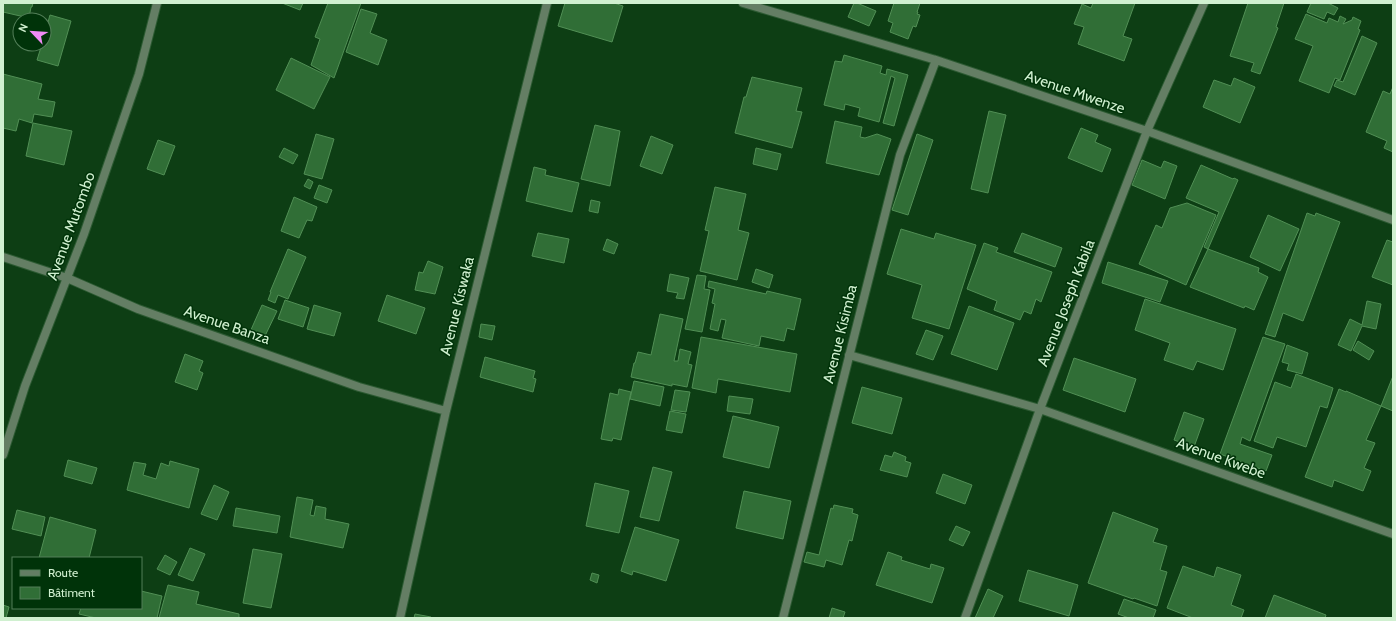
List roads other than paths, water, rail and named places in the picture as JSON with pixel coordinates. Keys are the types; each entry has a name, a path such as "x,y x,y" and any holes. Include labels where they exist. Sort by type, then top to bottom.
{"street":[{"name":"Avenue Mutombo","path":"3,455 25,386 67,278 139,74 157,3"},
{"name":"Avenue Kiswaka","path":"400,618 446,411 547,3"},
{"name":"Avenue Mwenze","path":"743,3 936,60 1147,131 1393,220"},
{"name":"Avenue Joseph Kabila","path":"964,618 1040,409 1147,131 1204,3"},
{"name":"Avenue Kisimba","path":"783,618 900,155 936,60"},
{"name":"Avenue Banza","path":"3,256 67,278 138,309 359,386 446,411"},
{"name":"Avenue Kwebe","path":"849,355 1040,409 1393,534"}]}
